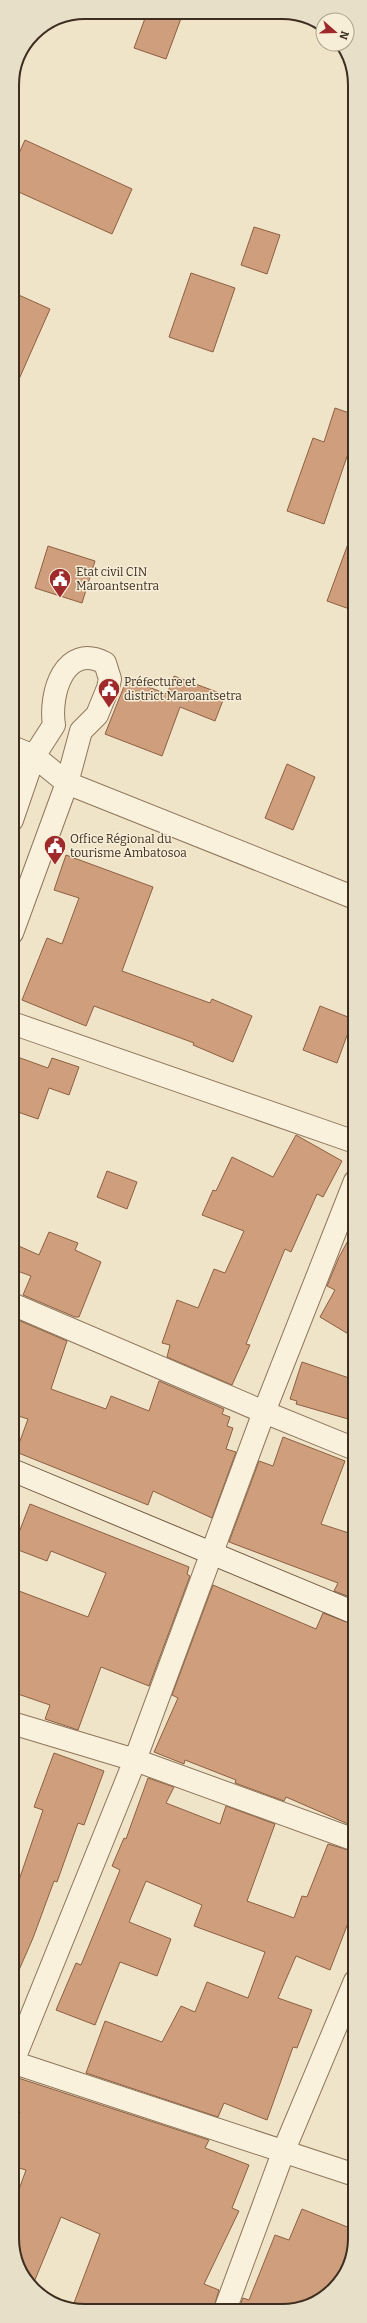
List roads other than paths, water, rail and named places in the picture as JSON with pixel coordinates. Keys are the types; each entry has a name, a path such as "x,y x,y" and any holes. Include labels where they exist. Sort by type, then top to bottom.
{"street":[{"path":"19,800 34,756 54,724 52,710 53,695 72,664 86,657 94,656 105,663 110,679 108,688 96,715 82,731 67,783 19,914"},
{"path":"19,750 34,756 67,783 348,895"},
{"path":"19,1025 348,1140"},
{"path":"19,2046 135,1760 264,1412 348,1199"},
{"path":"19,1307 264,1412 348,1446"},
{"path":"19,1473 348,1610"},
{"path":"19,1725 135,1760 348,1837"},
{"path":"227,2304 284,2150 348,1998"},
{"path":"19,2065 284,2150 348,2173"}],"place":[{"name":"Etat civil CIN Maroantsentra","path":"60,598"},
{"name":"Préfecture et district Maroantsetra","path":"109,708"},
{"name":"Office Régional du tourisme Ambatosoa","path":"55,866"}]}
